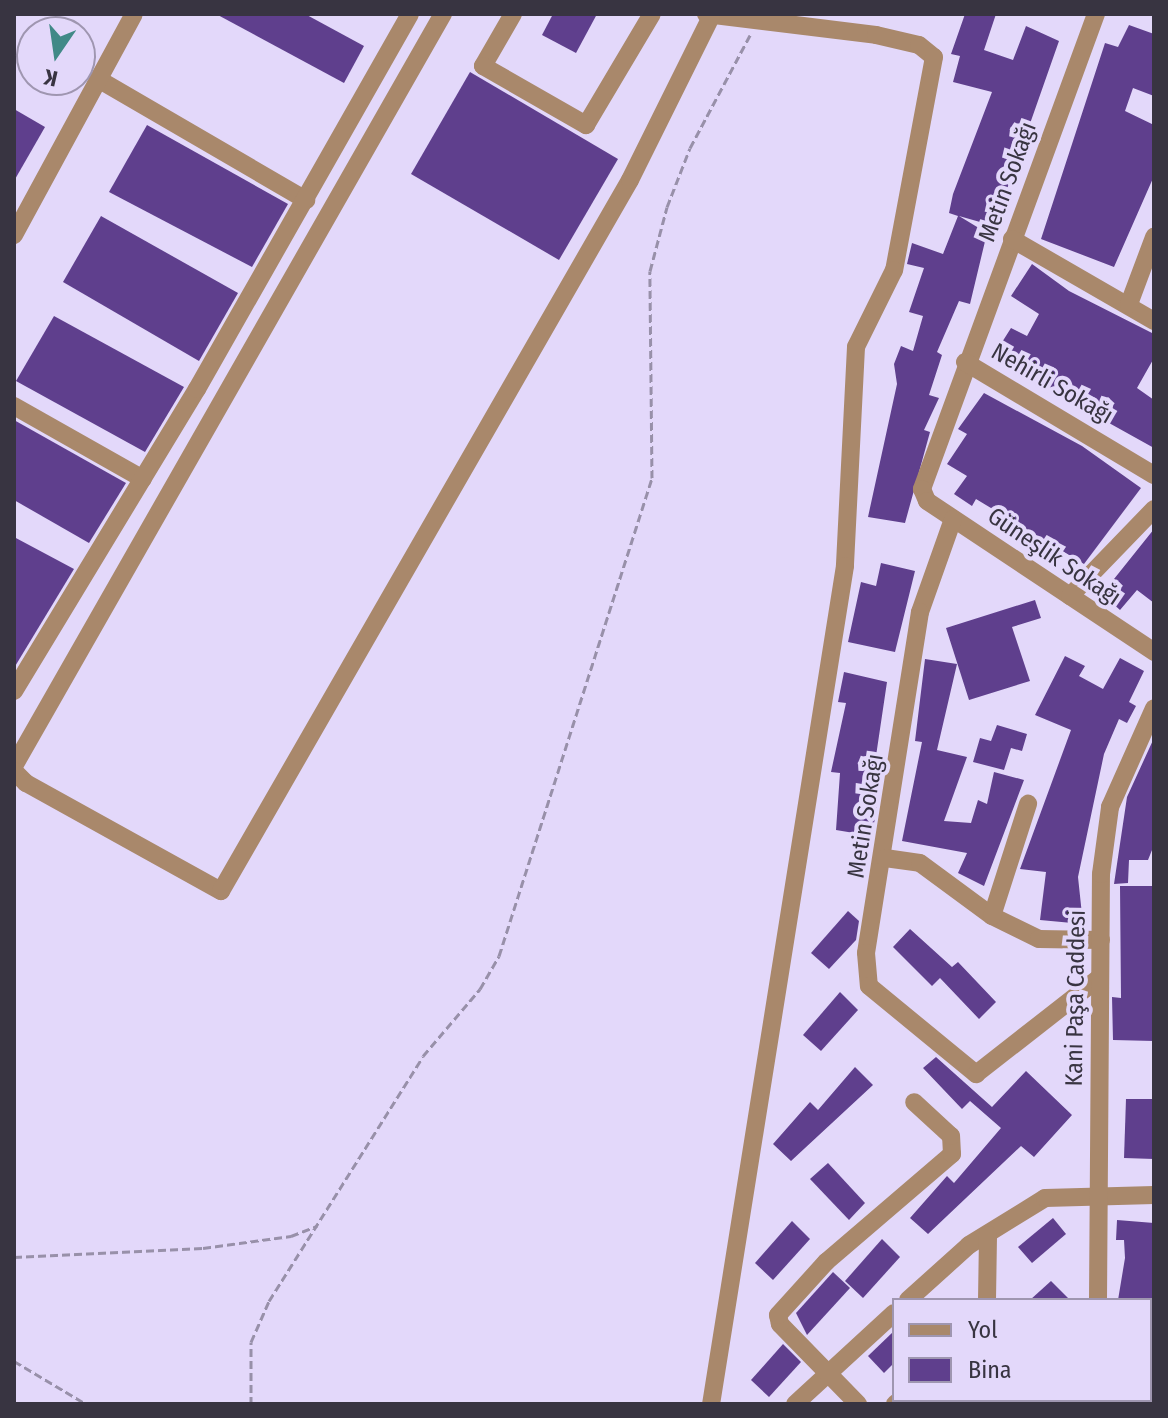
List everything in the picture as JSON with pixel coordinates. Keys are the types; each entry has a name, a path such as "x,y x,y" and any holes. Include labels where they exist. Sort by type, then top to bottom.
{"street":[{"path":"14,235 134,14"},
{"path":"14,691 143,479 306,200 410,14"},
{"path":"443,14 14,768 221,891 623,194 708,15 876,35 919,45 934,57 894,270 856,347 845,566 711,1404"},
{"path":"513,14 483,66 586,125 652,14"},
{"name":"Metin Sokağı","path":"927,501 922,476 1096,14"},
{"path":"98,79 306,200"},
{"path":"1129,304 1154,237"},
{"path":"1012,239 1154,321"},
{"name":"Nehirli Sokağı","path":"965,362 1154,475"},
{"path":"14,406 143,479"},
{"name":"Güneşlik Sokağı","path":"927,501 1154,652"},
{"path":"1070,596 1154,509"},
{"name":"Metin Sokağı","path":"953,519 920,612 885,858 866,953 869,986 976,1074 1100,977"},
{"name":"Kani Paşa Caddesi","path":"1098,1298 1100,977 1110,807 1154,708"},
{"path":"992,916 1028,804"},
{"path":"885,858 920,863 992,916 1039,939 1101,940"},
{"path":"858,1404 780,1324 778,1315 826,1262 952,1154 951,1136 914,1102"},
{"path":"910,1298 1011,1214 1045,1198 1154,1195"},
{"path":"987,1298 988,1235"},
{"path":"795,1404 892,1315"}],"path":[{"path":"251,1404 251,1342 317,1226 423,1056 480,989 504,942 652,478 646,354 650,271 667,207 756,21"},
{"path":"14,1257 203,1248 291,1236 317,1226"},
{"path":"14,1361 86,1404"}],"building":[{"path":"216,14 305,14 364,46 344,83"},
{"path":"553,14 597,14 576,53 542,35"},
{"path":"965,14 996,14 984,50 1013,60 1026,26 1059,41 994,226 959,216 987,233 970,304 959,301 937,352 942,355 929,395 939,398 924,430 930,432 905,523 868,517 897,384 894,364 901,346 913,351 923,316 909,312 924,268 907,264 912,243 943,254 958,216 949,213 953,194 992,92 953,82 960,56 951,54"},
{"path":"1129,25 1154,34 1154,96 1133,88 1125,111 1154,125 1154,176 1114,267 1041,239 1105,43 1118,47"},
{"path":"470,72 618,159 559,260 411,174"},
{"path":"14,109 45,127 14,181"},
{"path":"147,125 288,204 252,267 109,192"},
{"path":"101,216 238,293 199,361 63,282"},
{"path":"1032,264 1069,291 1154,334 1154,358 1137,388 1154,400 1154,448 992,358 1011,328 1027,336 1039,314 1011,296"},
{"path":"54,316 184,387 145,452 16,381"},
{"path":"984,393 1082,446 1141,488 1084,564 976,499 972,506 954,494 967,476 947,464 967,434 958,429"},
{"path":"14,420 126,483 89,543 14,500"},
{"path":"1154,529 1154,603 1137,590 1120,610 1102,594"},
{"path":"14,537 74,569 14,668"},
{"path":"881,563 915,571 895,652 848,642 861,582 876,586"},
{"path":"1035,600 1041,618 1012,627 1030,681 969,700 946,628"},
{"path":"1065,656 1085,666 1079,676 1103,689 1120,658 1144,671 1129,702 1136,706 1127,723 1119,719 1104,754 1078,877 1083,924 1040,920 1046,872 1020,869 1071,730 1035,715"},
{"path":"925,659 957,664 937,750 967,757 944,821 971,823 978,800 987,804 994,772 1024,780 984,886 958,873 967,853 902,841 922,742 915,741"},
{"path":"844,672 887,682 876,756 885,756 872,836 836,830 840,773 831,772 846,703 838,702"},
{"path":"997,725 1027,734 1022,751 1011,748 1004,770 973,762 980,738 991,741"},
{"path":"1154,738 1154,845 1148,860 1129,860 1128,883 1114,884 1127,797"},
{"path":"1120,886 1154,886 1154,1041 1113,1040 1112,997 1121,998"},
{"path":"848,911 859,921 856,940 829,969 811,953"},
{"path":"910,929 952,967 958,962 996,1002 979,1019 940,978 932,986 893,947"},
{"path":"840,992 858,1010 821,1051 803,1035"},
{"path":"936,1057 992,1107 1026,1071 1072,1115 1034,1157 1021,1146 928,1234 910,1218 947,1176 954,1183 1001,1128 970,1101 962,1109 923,1068"},
{"path":"855,1067 873,1085 791,1161 773,1144 810,1102 818,1110"},
{"path":"1126,1099 1154,1099 1154,1159 1124,1158"},
{"path":"828,1163 865,1203 849,1220 810,1179"},
{"path":"1053,1218 1066,1234 1032,1263 1018,1247"},
{"path":"1117,1220 1154,1223 1154,1300 1118,1298 1125,1258 1124,1240 1116,1240"},
{"path":"792,1221 810,1239 773,1280 755,1263"},
{"path":"882,1239 900,1257 863,1298 845,1281"},
{"path":"833,1272 850,1288 807,1335 796,1313"},
{"path":"1051,1281 1068,1298 1032,1298"},
{"path":"892,1333 892,1365 884,1373 868,1356"},
{"path":"783,1344 801,1362 769,1397 751,1380"}]}
